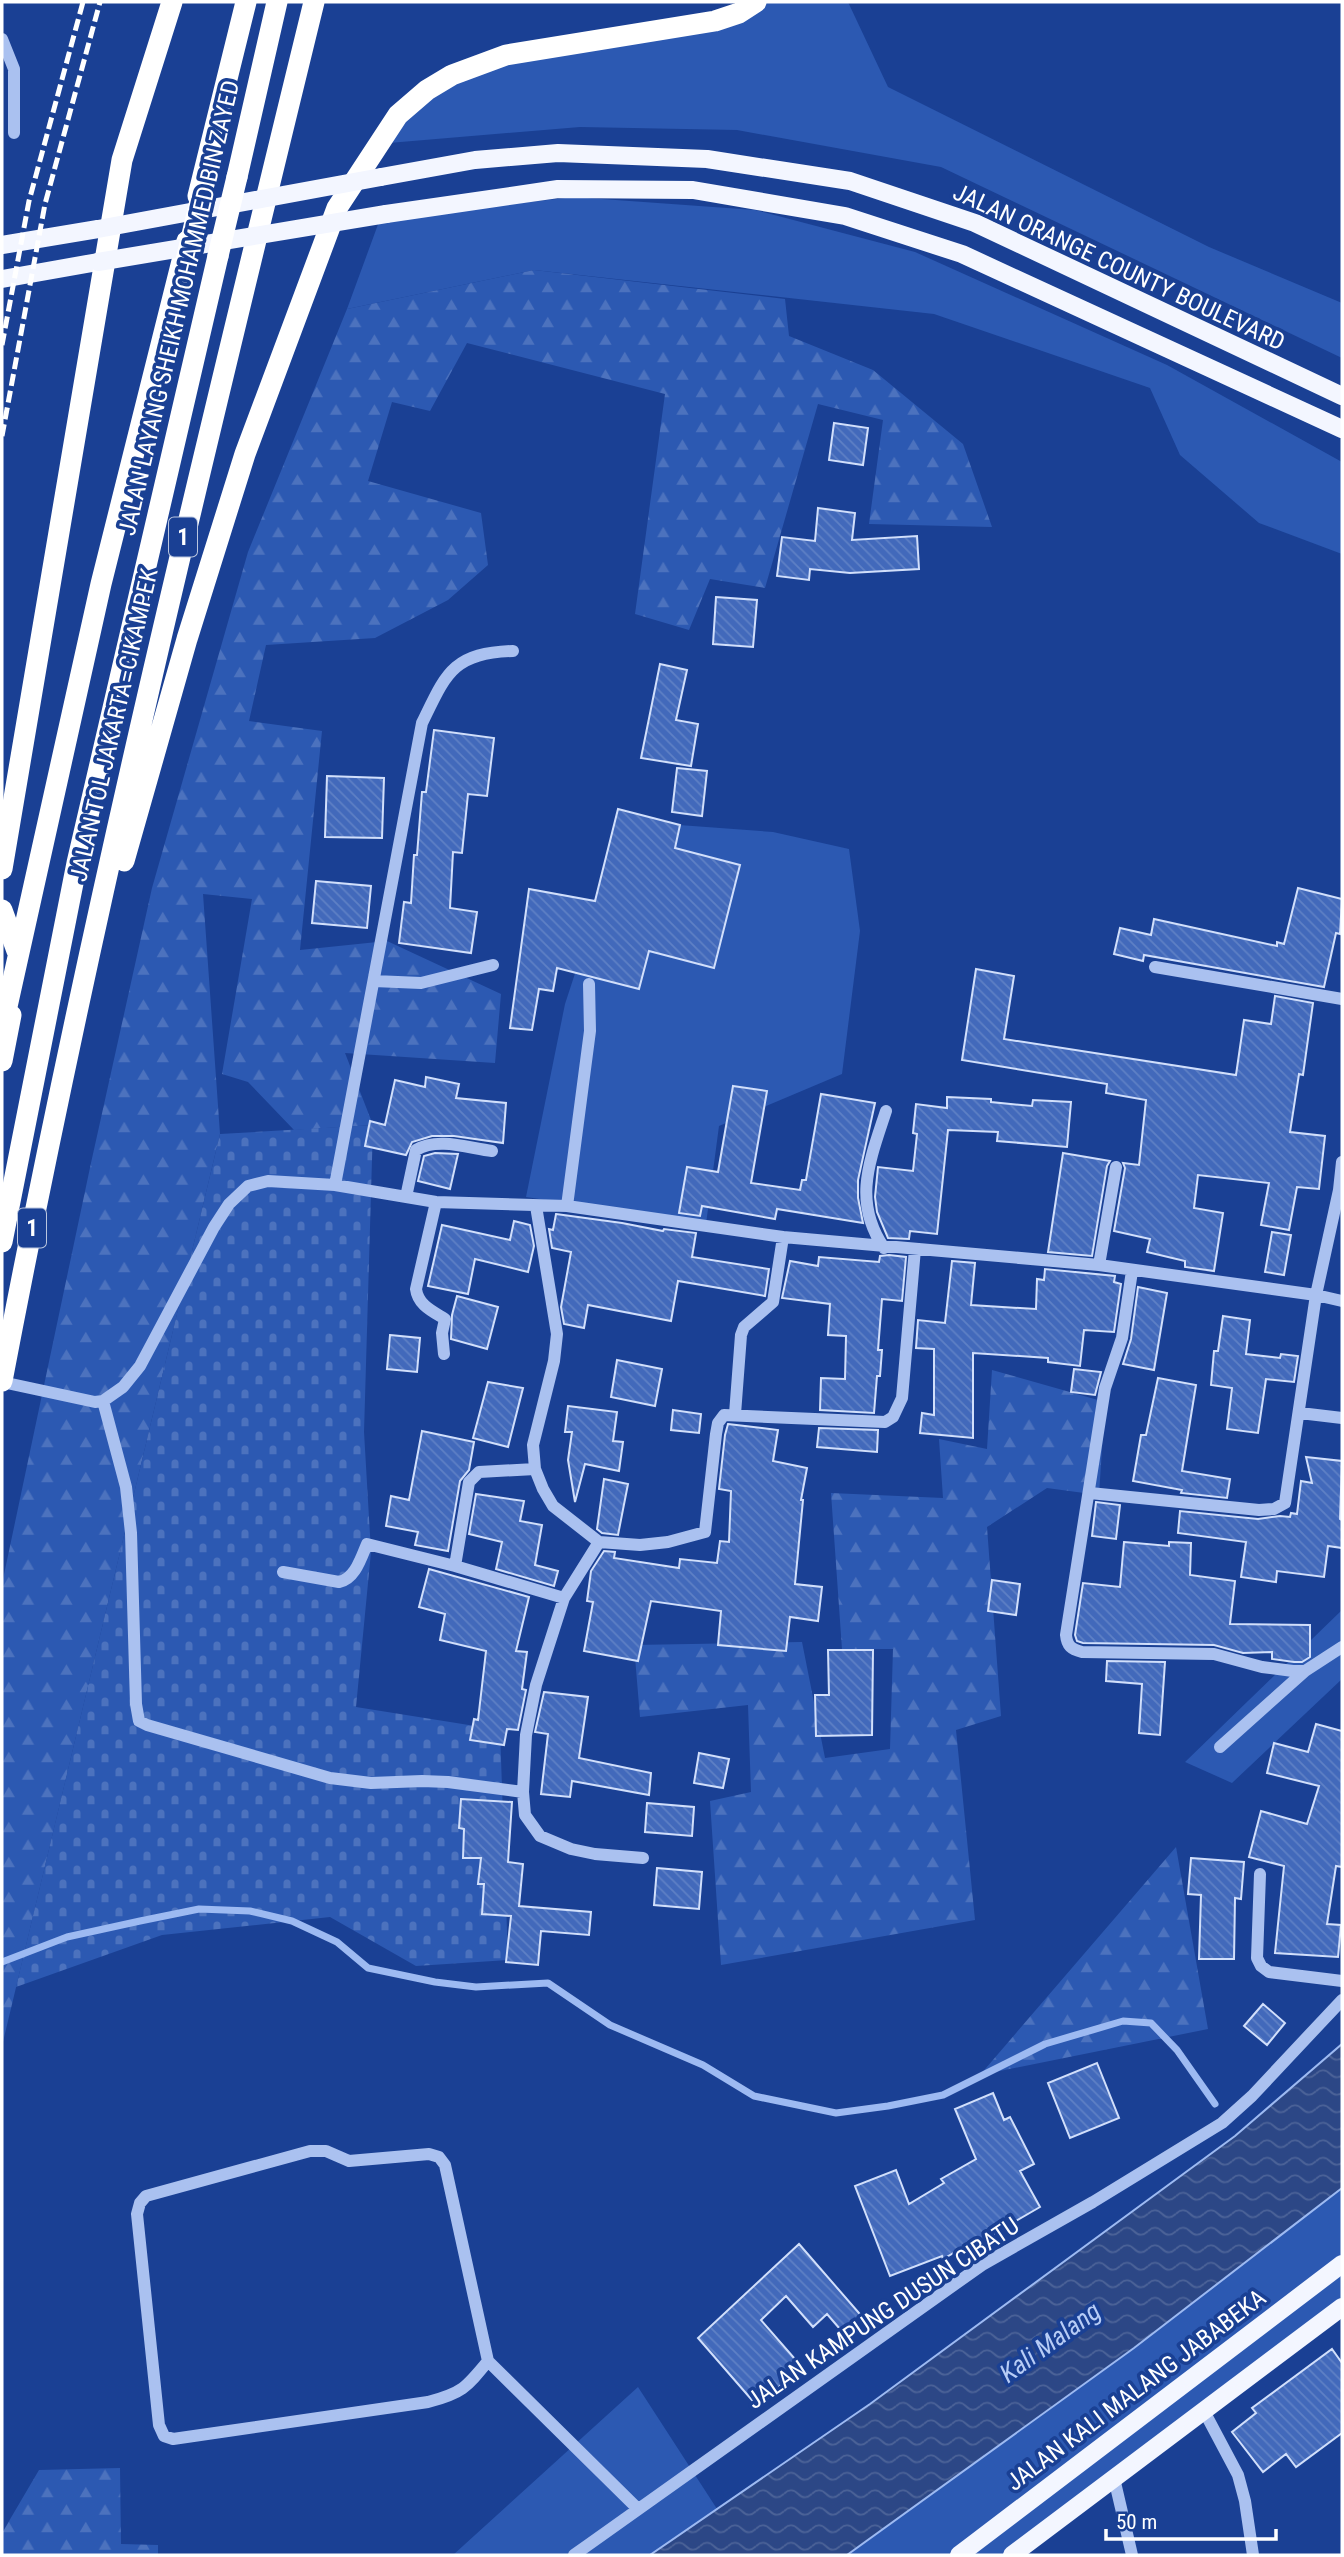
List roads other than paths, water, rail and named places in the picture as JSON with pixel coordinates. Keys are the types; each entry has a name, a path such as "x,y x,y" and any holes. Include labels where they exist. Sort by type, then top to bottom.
{"highway":[{"path":"2,869 122,160 172,2"},
{"name":"JALAN TOL JAKARTA–CIKAMPEK","path":"2,1029 101,584 247,2"},
{"name":"JALAN LAYANG SHEIKH MOHAMMED BIN ZAYED","path":"2,1061 42,859 247,2"},
{"name":"JALAN LAYANG SHEIKH MOHAMMED BIN ZAYED","path":"2,1242 77,863 277,2"},
{"name":"JALAN TOL JAKARTA–CIKAMPEK","path":"2,1382 63,1075 179,555 314,2"},
{"path":"63,1075 184,652 245,454 337,208 398,115 427,90 452,75 506,55 715,21 738,13 756,2"},
{"path":"2,910 18,951"}],"main road":[{"name":"JALAN ORANGE COUNTY BOULEVARD","path":"4,245 475,160 558,153 707,159 850,181 975,223 1342,396"},
{"path":"7,278 386,214 558,189 693,190 845,216 962,254 1342,429"},
{"name":"JALAN KALI MALANG JABABEKA","path":"958,2555 1342,2264"},
{"path":"1012,2555 1342,2306"}],"street":[{"path":"2,39 14,69 14,133"},
{"path":"335,1185 422,723 441,683 453,668 467,658 513,651"},
{"path":"374,981 421,983 493,965"},
{"path":"1155,967 1342,999"},
{"path":"567,1206 590,1031 589,984"},
{"path":"884,1248 874,1234 864,1193 873,1149 886,1111"},
{"path":"406,1197 416,1150 423,1146 434,1143 492,1151"},
{"path":"1090,1493 1259,1510 1274,1509 1285,1503 1316,1295 1341,1190 1342,1162"},
{"path":"1099,1265 1116,1167"},
{"path":"2,1382 99,1402 123,1387 140,1366 229,1204 248,1186 268,1181 335,1185 436,1202 567,1206 783,1237 1099,1265 1316,1295 1342,1301"},
{"path":"436,1202 416,1289 421,1304 445,1319 442,1333 444,1354"},
{"path":"536,1206 557,1334 554,1361 533,1445 535,1469 553,1506 599,1542 640,1545 668,1542 705,1532 718,1423 724,1415 885,1422 893,1417 902,1398 915,1249"},
{"path":"735,1414 741,1335 744,1327 773,1302 783,1237"},
{"path":"1132,1271 1122,1338 1105,1388 1066,1634 1067,1642 1072,1649 1082,1651 1214,1654 1262,1667 1306,1671"},
{"path":"99,1402 125,1487 131,1533 136,1704 139,1721 147,1726 330,1778 370,1783 448,1782 523,1792"},
{"path":"1300,1413 1342,1418"},
{"path":"455,1566 469,1482 473,1476 479,1472 535,1469"},
{"path":"599,1542 564,1598 536,1685 526,1735 523,1792 525,1815 540,1836 571,1849 595,1854 643,1857"},
{"path":"283,1572 345,1581 367,1544 564,1598"},
{"path":"1220,1747 1306,1671 1342,1647"},
{"path":"1260,1874 1257,1958 1261,1966 1269,1972 1342,1981"},
{"name":"JALAN KAMPUNG DUSUN CIBATU","path":"574,2555 982,2265 1093,2202 1222,2123 1252,2096 1342,2000"},
{"path":"488,2361 468,2385 454,2395 428,2402 173,2439 164,2436 159,2425 156,2399 137,2214 140,2203 146,2196 310,2151 326,2151 349,2161 429,2154 439,2157 445,2165 488,2361 638,2509"},
{"path":"1204,2411 1238,2475 1253,2555"},
{"path":"1114,2478 1132,2555"}],"water":[{"name":"Kali Malang","path":"1342,2044 1342,2188 1134,2348 847,2555 650,2555 870,2404 1235,2136"}],"waterway":[{"path":"2,1962 67,1937 140,1921 199,1909 250,1911 292,1921 337,1942 368,1968 435,1982 476,1987 548,1983 610,2025 703,2065 754,2096 836,2113 943,2095 1045,2044 1123,2021 1151,2023 1177,2050 1215,2104"}],"railway":[{"path":"2,345 29,201 83,2"},
{"path":"2,436 45,204 100,2"}]}
